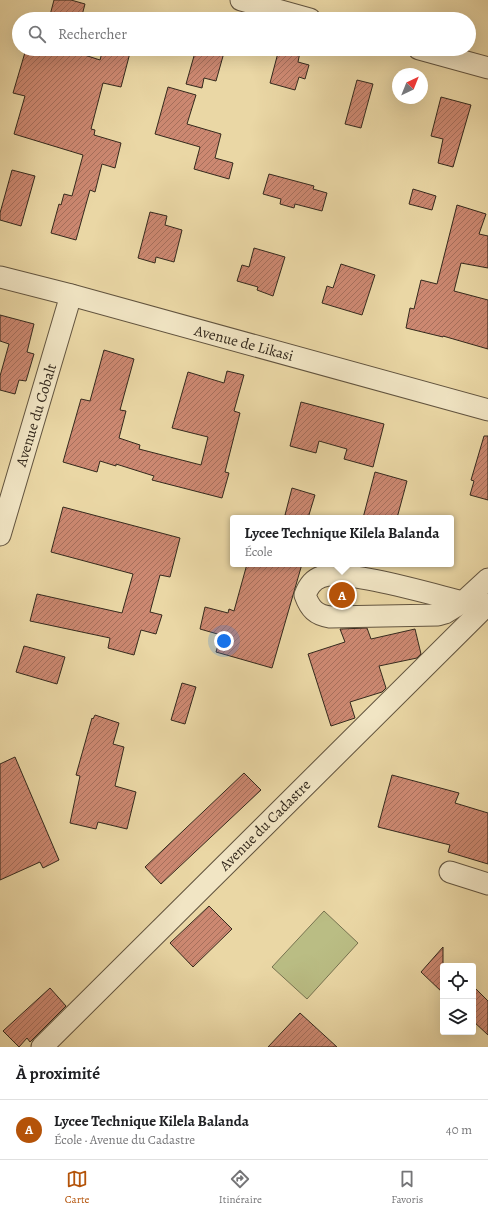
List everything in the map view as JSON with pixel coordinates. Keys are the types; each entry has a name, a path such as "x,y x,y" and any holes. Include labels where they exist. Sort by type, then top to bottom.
{"street":[{"path":"241,0 285,12"},
{"path":"444,56 488,68"},
{"name":"Avenue de Likasi","path":"0,277 71,295 488,410"},
{"name":"Avenue du Cobalt","path":"0,534 71,295"},
{"path":"463,602 345,575 321,577 314,580 305,595 308,605 321,616 438,615 455,609 463,602 488,579"},
{"name":"Avenue du Cadastre","path":"42,1047 488,604"},
{"path":"450,872 488,884"}],"green space":[{"path":"324,911 358,943 307,999 272,967"}],"building":[{"path":"54,0 71,0 85,4 83,12 51,12"},
{"path":"24,56 88,56 100,60 101,56 129,56 121,87 103,83 91,129 95,130 94,135 121,143 115,168 102,164 95,192 90,190 76,240 51,233 59,204 61,205 64,194 72,196 83,155 14,134 25,96 13,93"},
{"path":"194,56 223,56 216,81 204,78 202,88 186,84"},
{"path":"277,56 299,56 298,62 309,65 305,79 299,77 295,90 270,83"},
{"path":"357,80 373,84 361,128 345,124"},
{"path":"168,87 196,95 187,124 221,134 215,158 233,163 229,179 194,169 200,147 155,134"},
{"path":"441,97 471,105 453,167 438,163 443,139 431,136"},
{"path":"12,170 35,176 21,226 0,220 0,213"},
{"path":"269,174 314,186 313,189 327,193 322,211 295,204 294,208 280,204 281,199 263,194"},
{"path":"413,189 436,196 432,210 409,204"},
{"path":"457,205 486,214 479,234 488,236 488,268 461,263 454,291 488,300 488,349 443,336 406,328 410,308 414,309 421,280 437,284"},
{"path":"150,212 167,216 165,225 182,230 174,262 156,257 155,263 138,258"},
{"path":"254,248 285,257 273,296 257,290 258,287 237,281 242,265 249,267"},
{"path":"341,264 375,275 362,315 322,303 327,286 333,288"},
{"path":"0,315 34,324 27,352 34,354 26,381 19,380 15,394 0,390 0,376 9,344 0,341"},
{"path":"104,350 134,359 120,410 126,411 119,438 140,445 139,449 201,465 208,437 172,428 188,372 224,383 227,371 244,375 234,411 240,413 225,472 229,473 222,498 152,480 154,476 116,464 116,466 100,461 97,472 63,462 81,399 90,401"},
{"path":"301,402 384,424 373,467 344,459 347,449 319,441 316,453 290,446"},
{"path":"484,436 488,436 488,500 470,495 474,481 471,480"},
{"path":"375,472 407,481 398,515 364,515"},
{"path":"292,488 315,495 309,515 285,515"},
{"path":"63,507 180,538 170,577 160,575 150,612 162,615 156,634 141,630 134,655 108,648 110,638 30,621 37,594 122,613 133,574 51,552"},
{"path":"246,567 301,567 272,668 216,652 221,635 200,629 205,607 228,613 229,609 234,611"},
{"path":"367,628 371,639 415,629 421,654 417,658 379,666 386,688 382,692 350,702 355,718 331,726 308,654 345,642 340,629"},
{"path":"24,646 65,657 57,684 16,672"},
{"path":"182,683 196,687 185,724 171,720"},
{"path":"95,715 119,723 113,744 124,747 115,786 136,792 127,829 98,822 96,829 70,823 80,776 76,775 92,718 93,719"},
{"path":"15,757 59,860 43,868 40,862 0,880 0,764"},
{"path":"244,773 261,790 161,884 145,867"},
{"path":"392,775 459,793 455,803 488,813 488,864 448,852 450,845 378,827"},
{"path":"209,906 232,929 193,967 170,943"},
{"path":"443,947 443,963 440,963 440,990 421,972"},
{"path":"50,988 66,1006 30,1042 27,1038 19,1047 3,1031"},
{"path":"476,989 488,1001 488,1035 476,1024"},
{"path":"300,1013 337,1047 268,1047"}],"place":[{"name":"Lycee Technique Kilela Balanda","path":"342,595"}]}
